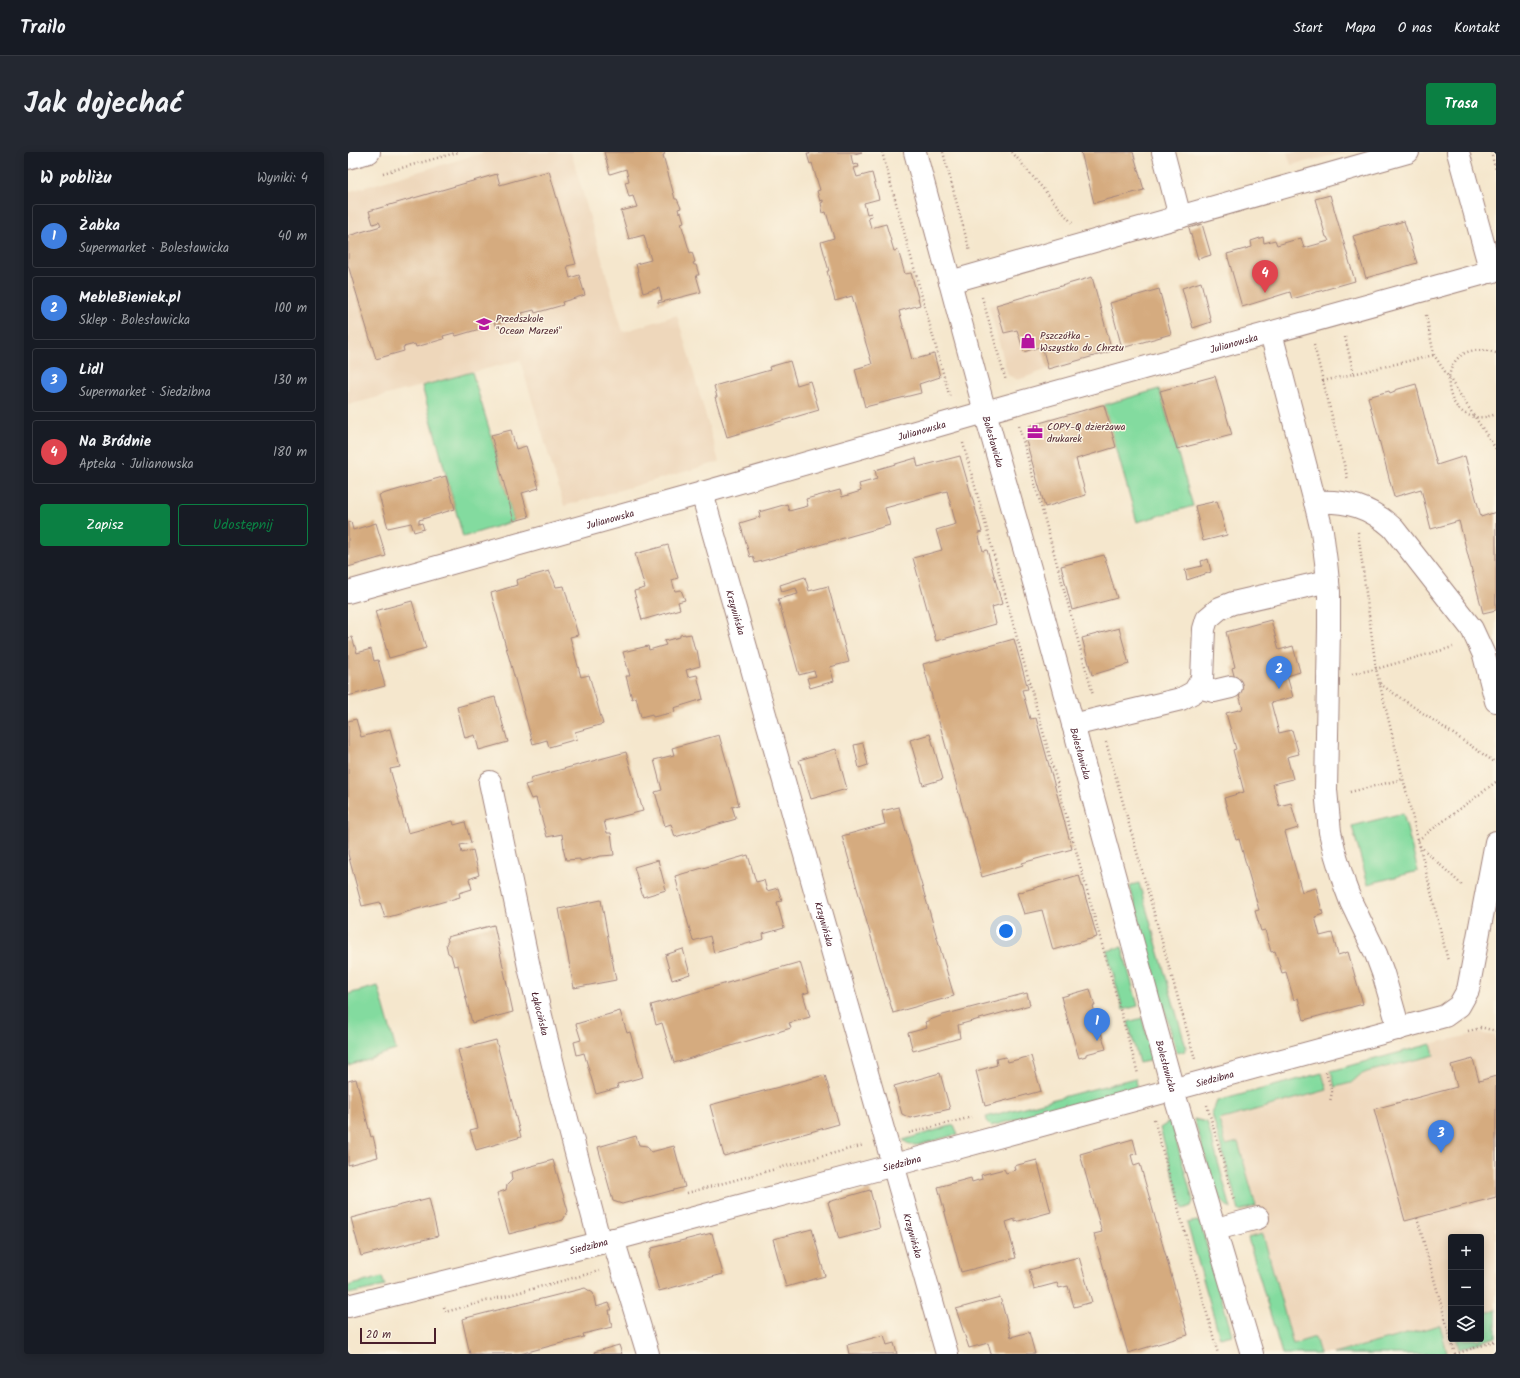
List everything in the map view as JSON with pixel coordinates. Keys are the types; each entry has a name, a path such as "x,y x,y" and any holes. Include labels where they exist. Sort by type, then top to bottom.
{"street":[{"path":"348,158 369,152"},
{"name":"Bolesławicka","path":"915,152 985,412 1173,1090 1216,1229 1252,1354"},
{"path":"1163,152 1180,217"},
{"path":"950,282 1408,152"},
{"path":"1458,152 1494,271"},
{"name":"Julianowska","path":"348,592 1013,404 1494,271"},
{"path":"1271,333 1322,531 1328,581 1329,627 1326,798 1330,832 1339,868 1351,902 1374,948 1383,973 1399,1029"},
{"name":"Krzywińska","path":"702,493 947,1354"},
{"path":"1315,502 1340,502 1354,505 1381,517 1393,528 1463,616 1478,640 1487,666 1496,701"},
{"path":"1073,725 1182,698 1194,692 1202,679 1204,662 1204,629 1207,619 1220,608 1233,603 1328,581"},
{"path":"1198,687 1214,691 1231,687"},
{"name":"Łąkocińska","path":"490,782 529,967 559,1089 607,1241 648,1354"},
{"path":"1484,906 1496,842"},
{"name":"Siedzibna","path":"348,1306 607,1241 1436,1020 1452,1012 1459,1006 1468,990 1484,906"},
{"path":"1216,1229 1249,1221"}],"path":[{"path":"378,175 459,152"},
{"path":"882,152 1138,1074 1148,1097 1218,1354"},
{"path":"943,152 1200,1083 1249,1221"},
{"path":"1012,152 1072,223"},
{"path":"1491,152 1496,171"},
{"path":"1426,312 1434,355 1496,449"},
{"path":"1345,335 1354,374"},
{"path":"1313,343 1354,505 1379,684 1449,964"},
{"path":"1496,353 1487,350 1475,350 1464,354 1455,362 1449,372 1448,384 1450,396 1456,406 1466,413 1477,417 1496,414"},
{"path":"1323,381 1434,355"},
{"path":"1328,679 1376,669 1478,640"},
{"path":"1379,684 1496,763"},
{"path":"1326,798 1403,779"},
{"path":"1418,840 1496,782"},
{"path":"1419,845 1484,906"},
{"path":"1328,1080 1332,1092 1330,1102"},
{"path":"1417,1218 1455,1354 1496,1341"},
{"path":"442,1301 445,1312 601,1271 603,1273"},
{"path":"1490,1354 1496,1352"}],"shaded area":[{"name":"Przedszkole \"Ocean Marzeń\"","path":"486,152 571,152 623,332 677,315 719,462 564,506 520,360 348,405 348,192"},
{"path":"1287,152 1348,152 1291,165"},
{"path":"1092,277 1112,351 1048,369 1018,380 1008,375 989,306"},
{"path":"1479,1033 1496,1036 1496,1315 1484,1319 1484,1234 1448,1234 1448,1342 1464,1342 1465,1347 1439,1354 1282,1354 1212,1114 1217,1101 1431,1044"}],"green space":[{"path":"472,372 514,521 463,537 422,386"},
{"path":"1159,389 1193,506 1137,522 1104,405"},
{"path":"1403,813 1418,871 1368,884 1352,826"},
{"path":"1139,883 1186,1047 1185,1051 1177,1053 1130,887 1131,885"},
{"path":"1122,947 1138,1006 1123,1010 1107,951"},
{"path":"378,986 396,1050 348,1065 348,994"},
{"path":"1142,1018 1153,1060 1139,1063 1128,1022"},
{"path":"1431,1044 1434,1055 1367,1072 1360,1075 1351,1083 1335,1087 1331,1071"},
{"path":"1322,1073 1327,1090 1219,1120 1226,1145 1238,1142 1256,1206 1239,1211 1212,1114 1217,1101"},
{"path":"1135,1078 1137,1084 1136,1088 991,1126 986,1117"},
{"path":"1194,1119 1207,1122 1231,1209 1222,1200 1215,1188"},
{"path":"1169,1122 1172,1125 1193,1201 1191,1206 1183,1209 1160,1128"},
{"path":"954,1125 958,1134 917,1145 910,1145 903,1140"},
{"path":"1197,1221 1200,1222 1232,1335 1220,1338 1187,1223"},
{"path":"1263,1234 1293,1344 1315,1337 1320,1354 1282,1354 1248,1238"},
{"path":"382,1277 385,1286 348,1294 348,1286"},
{"path":"1496,1309 1496,1337 1484,1341 1484,1313"},
{"path":"1440,1325 1447,1352 1439,1354 1333,1354"},
{"path":"1458,1342 1481,1342 1459,1349"}],"building":[{"path":"604,152 664,152 665,154 663,155 675,199 677,199 681,208 678,209 679,213 681,212 684,222 681,223 690,253 692,252 695,262 693,263 696,265 699,275 696,275 701,292 658,303 658,301 662,300 659,288 643,293 636,264 651,260 644,235 629,239 621,211 637,207 633,196 629,197 625,182 629,181 626,169 610,174"},
{"path":"809,152 862,152 851,155 853,165 858,164 859,167 854,168 857,177 872,173 879,199 864,203 867,214 871,213 872,216 868,217 871,228 886,224 894,251 898,250 905,274 911,273 920,305 899,311 912,360 934,354 940,377 919,384 921,393 865,407 855,369 872,364 852,296 835,301 821,242 834,238 826,212 823,213 821,203 823,200 820,201 817,191 820,190 812,163 810,164 807,154 810,154"},
{"path":"1081,152 1133,152 1144,190 1094,203"},
{"path":"549,171 576,264 567,266 570,278 579,275 585,295 562,302 563,305 535,313 534,310 522,313 523,316 495,325 494,321 482,324 483,328 456,336 454,333 443,336 444,339 416,347 415,344 403,347 404,351 376,359 348,265 348,236 381,226 379,222 373,224 369,211 497,174 500,185"},
{"path":"1330,195 1355,281 1292,299 1290,292 1242,307 1227,254 1252,247 1251,241 1263,237 1264,243 1275,240 1277,245 1301,238 1304,248 1329,241 1326,237 1315,199"},
{"path":"1404,221 1417,263 1366,278 1353,236"},
{"path":"1202,224 1211,255 1198,259 1189,228"},
{"path":"1092,277 1112,351 1048,369 1042,346 1024,352 1017,330 1004,333 996,305"},
{"path":"1201,282 1211,322 1193,328 1182,288"},
{"path":"1159,289 1171,334 1122,348 1110,303"},
{"path":"790,361 797,385 810,381 819,410 727,437 715,397 717,397 714,386 770,370 769,367"},
{"path":"1215,376 1232,435 1177,449 1160,391"},
{"path":"1416,384 1437,465 1465,456 1481,517 1496,512 1496,610 1483,613 1459,521 1431,529 1421,489 1394,497 1368,397 1389,391 1390,393"},
{"path":"1104,405 1116,447 1076,459 1086,495 1045,507 1026,441 1032,439 1029,426"},
{"path":"511,430 516,449 526,446 539,488 522,493 529,517 514,521 491,435"},
{"path":"960,456 982,532 978,533 983,551 987,550 1002,604 992,607 996,624 936,641 913,558 942,550 936,530 956,524 947,491 885,508 890,525 755,563 753,556 750,557 740,523 760,517 759,512 787,504 789,511 808,506 806,499 840,490 842,497 861,491 859,484 877,479 875,470 916,458 918,467"},
{"path":"446,476 455,509 419,520 419,524 422,523 424,529 414,532 411,523 388,528 379,495"},
{"path":"1217,501 1227,535 1203,541 1195,506"},
{"path":"351,522 353,530 376,523 386,556 348,567 348,523"},
{"path":"668,545 678,578 672,580 675,591 681,590 685,600 678,602 680,609 642,620 634,591 645,588 635,554"},
{"path":"1104,555 1117,598 1072,610 1061,566"},
{"path":"1208,559 1211,572 1187,580 1185,570 1202,566 1201,561"},
{"path":"549,571 556,587 564,586 578,635 570,637 581,677 589,675 603,724 575,732 577,739 549,747 547,740 533,744 491,593 517,585 516,580"},
{"path":"805,577 809,591 828,586 849,662 830,667 834,681 810,688 807,678 816,676 814,671 799,675 778,599 798,594 796,588 782,592 780,585"},
{"path":"412,601 426,648 389,658 375,611"},
{"path":"1271,620 1279,650 1293,646 1300,672 1287,676 1293,697 1271,703 1279,733 1292,730 1299,754 1287,757 1293,779 1273,784 1279,806 1291,803 1298,828 1285,832 1302,892 1316,888 1323,914 1315,917 1320,936 1332,933 1338,955 1348,952 1363,1004 1304,1020 1298,998 1294,1000 1286,972 1282,973 1275,951 1271,952 1265,930 1261,931 1255,911 1259,910 1239,839 1236,840 1224,798 1244,792 1233,750 1236,749 1226,713 1243,709 1232,668 1235,667 1226,632"},
{"path":"1119,628 1129,664 1092,675 1082,638"},
{"path":"691,634 695,650 697,650 700,666 686,670 688,677 697,675 703,699 674,708 675,712 653,717 652,714 641,717 636,697 632,699 626,676 630,676 623,652 648,646 649,650 666,645 664,641 680,637 680,635"},
{"path":"352,637 357,653 371,649 374,661 378,660 385,686 348,696 348,638"},
{"path":"1014,639 1028,689 1022,690 1030,719 1036,718 1072,849 1022,863 1023,865 982,877 923,664"},
{"path":"495,697 508,742 479,750 475,735 465,738 457,707"},
{"path":"356,719 361,737 390,729 400,767 390,769 408,833 453,821 454,825 465,822 471,843 460,845 462,853 473,850 479,875 469,879 472,889 459,893 460,897 385,918 380,902 362,906 348,854 348,721"},
{"path":"930,734 943,779 923,785 910,740"},
{"path":"719,735 739,805 732,807 736,819 675,837 671,824 665,826 655,792 662,790 654,760 674,755 672,748"},
{"path":"863,743 868,765 859,768 854,745"},
{"path":"836,749 847,789 811,799 799,760"},
{"path":"626,752 643,811 604,821 607,833 611,833 614,855 601,856 580,861 580,859 566,860 562,834 547,837 536,798 531,799 525,785 532,783 530,778"},
{"path":"899,807 954,996 893,1013 842,836 885,824 882,811"},
{"path":"748,855 756,882 764,880 767,891 778,888 782,901 777,902 784,928 763,934 764,939 714,953 710,936 693,941 675,876"},
{"path":"658,860 666,890 643,897 634,867"},
{"path":"1079,875 1097,937 1053,950 1042,910 1024,914 1017,893"},
{"path":"601,900 616,980 574,988 559,909"},
{"path":"494,925 513,1012 472,1023 458,965 454,966 451,955 448,953 446,944 448,941 447,937"},
{"path":"683,949 690,974 672,980 665,955"},
{"path":"800,962 809,992 803,994 810,1017 789,1023 791,1028 674,1063 662,1023 656,1025 651,1005"},
{"path":"1090,989 1095,1006 1093,1006 1106,1049 1086,1054 1086,1056 1079,1058 1061,997"},
{"path":"1027,993 1030,1005 958,1025 960,1038 913,1051 908,1033 927,1028 925,1022 943,1015"},
{"path":"620,1011 627,1033 630,1032 643,1077 617,1084 618,1088 596,1094 584,1053 577,1055 574,1042 581,1040 576,1024"},
{"path":"496,1040 521,1137 476,1150 470,1130 478,1128 458,1050"},
{"path":"1031,1056 1041,1091 985,1106 976,1071 997,1065 996,1059 1006,1057 1008,1062"},
{"path":"1473,1059 1479,1081 1496,1076 1496,1197 1405,1221 1374,1109 1457,1087 1451,1065"},
{"path":"940,1073 950,1109 910,1118 902,1114 894,1086"},
{"path":"825,1075 839,1124 724,1156 710,1105"},
{"path":"356,1079 371,1137 373,1136 378,1157 348,1165 348,1081"},
{"path":"636,1136 639,1145 647,1146 651,1152 674,1146 685,1187 622,1204 613,1201 598,1147"},
{"path":"1133,1139 1137,1154 1131,1155 1134,1166 1140,1164 1188,1335 1128,1353 1094,1234 1102,1232 1080,1154"},
{"path":"553,1160 568,1211 563,1220 509,1234 497,1193 506,1190 507,1185 512,1180 511,1172"},
{"path":"1037,1160 1051,1212 1015,1222 1015,1219 1006,1222 1016,1258 961,1272 938,1187 971,1178 972,1182 982,1179 981,1175 1004,1169 1006,1173 1015,1170 1014,1166"},
{"path":"870,1190 880,1228 839,1239 828,1202"},
{"path":"429,1198 438,1236 361,1256 351,1218"},
{"path":"812,1229 825,1276 786,1287 773,1239"},
{"path":"712,1233 723,1274 659,1291 649,1256 652,1248"},
{"path":"1079,1257 1092,1302 1074,1307 1068,1286 1059,1288 1057,1283 1034,1289 1029,1270"},
{"path":"585,1288 593,1293 596,1307 609,1303 612,1310 609,1310 612,1327 583,1334 584,1337 520,1354 470,1354 462,1319"},
{"path":"1000,1297 1011,1337 1029,1332 1035,1354 991,1354 988,1343 969,1348 956,1309"},
{"path":"884,1335 887,1345 894,1343 897,1354 849,1354 847,1345"},
{"path":"619,1345 622,1354 595,1354 594,1352"}],"place":[{"name":"Na Bródnie","path":"1265,293"},
{"name":"Przedszkole \"Ocean Marzeń\"","path":"484,324"},
{"name":"Pszczółka - Wszystko do Chrztu","path":"1028,341"},
{"name":"COPY-Q dzierżawa drukarek","path":"1035,432"},
{"name":"MebleBieniek.pl","path":"1279,689"},
{"name":"Żabka","path":"1097,1041"},
{"name":"Lidl","path":"1441,1153"}]}
